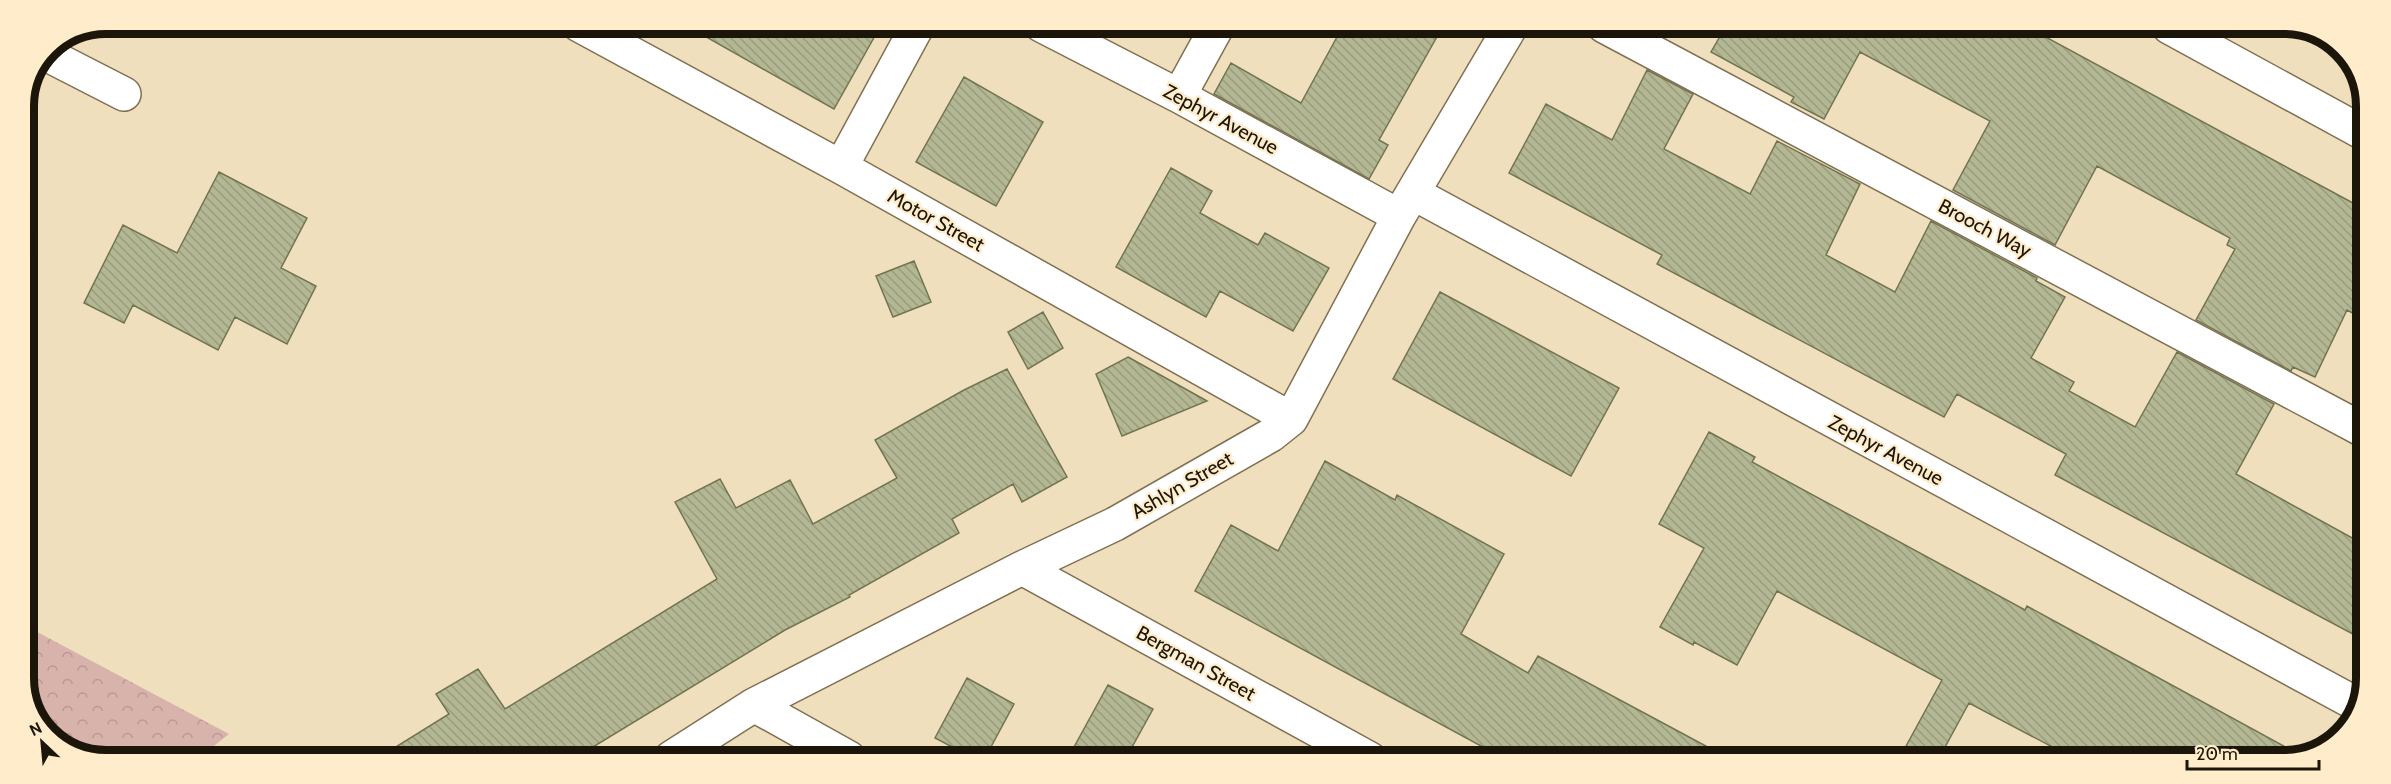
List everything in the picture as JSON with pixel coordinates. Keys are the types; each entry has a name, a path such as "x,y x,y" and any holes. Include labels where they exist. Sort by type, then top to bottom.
{"street":[{"name":"Motor Street","path":"596,34 841,166 1291,419"},
{"path":"841,166 913,34"},
{"name":"Zephyr Avenue","path":"1058,34 1179,96 1406,205 2352,702"},
{"path":"1179,96 1214,34"},
{"name":"Ashlyn Street","path":"684,750 754,705 1022,568 1115,524 1271,435 1291,419 1406,205 1506,34"},
{"name":"Brooch Way","path":"1619,34 2356,426"},
{"path":"2182,34 2356,129"},
{"path":"53,58 124,94"},
{"name":"Bergman Street","path":"1022,568 1354,750"},
{"path":"754,705 835,750"}],"green space":[{"path":"35,631 229,734 209,750 106,750 74,742 72,741 72,712 44,712 40,705 35,683"}],"building":[{"path":"701,34 876,34 834,109"},
{"path":"1339,34 1439,34 1379,140 1388,145 1369,179 1214,94 1231,63 1301,103"},
{"path":"1721,34 2040,34 2356,205 2356,315 2347,310 2315,377 2293,367 2291,371 2196,320 2235,249 2227,245 2230,238 2097,166 2055,245 1953,190 1990,121 1860,52 1824,119 1791,102 1794,97 1711,52"},
{"path":"1647,70 1693,94 1664,149 1750,194 1777,141 1860,184 1826,255 1895,292 1931,221 2037,278 2036,281 2065,297 2031,358 2074,382 2069,391 2135,427 2177,352 2274,404 2236,474 2356,540 2356,636 2055,475 2066,454 1957,394 1944,417 1657,264 1662,255 1509,173 1546,104 1612,140"},
{"path":"964,77 1043,122 996,206 916,162"},
{"path":"1171,168 1212,191 1200,213 1258,245 1265,233 1329,268 1293,331 1220,291 1206,317 1116,267"},
{"path":"219,172 307,218 281,268 316,286 287,344 235,317 218,350 133,305 124,323 84,303 123,225 177,253"},
{"path":"914,261 931,302 893,317 876,276"},
{"path":"1440,292 1619,388 1571,476 1393,379"},
{"path":"1043,312 1063,348 1028,369 1008,332"},
{"path":"1128,357 1207,401 1122,436 1096,374"},
{"path":"1007,369 1067,477 1022,502 1013,484 952,519 959,533 849,595 850,597 785,630 588,750 391,750 449,714 436,694 478,669 505,709 717,579 675,502 720,479 736,508 790,480 813,524 897,478 875,440 964,390"},
{"path":"1709,432 1755,457 1752,462 2025,610 2027,606 2290,749 2058,750 1969,703 1943,750 1904,750 1942,680 1777,591 1737,665 1660,627 1704,548 1659,524"},
{"path":"1325,461 1395,500 1397,495 1504,554 1461,634 1528,673 1538,656 1713,750 1488,750 1195,591 1231,525 1278,551"},
{"path":"967,678 1014,704 989,750 958,750 935,738"},
{"path":"1108,685 1153,709 1130,750 1072,750"}]}
